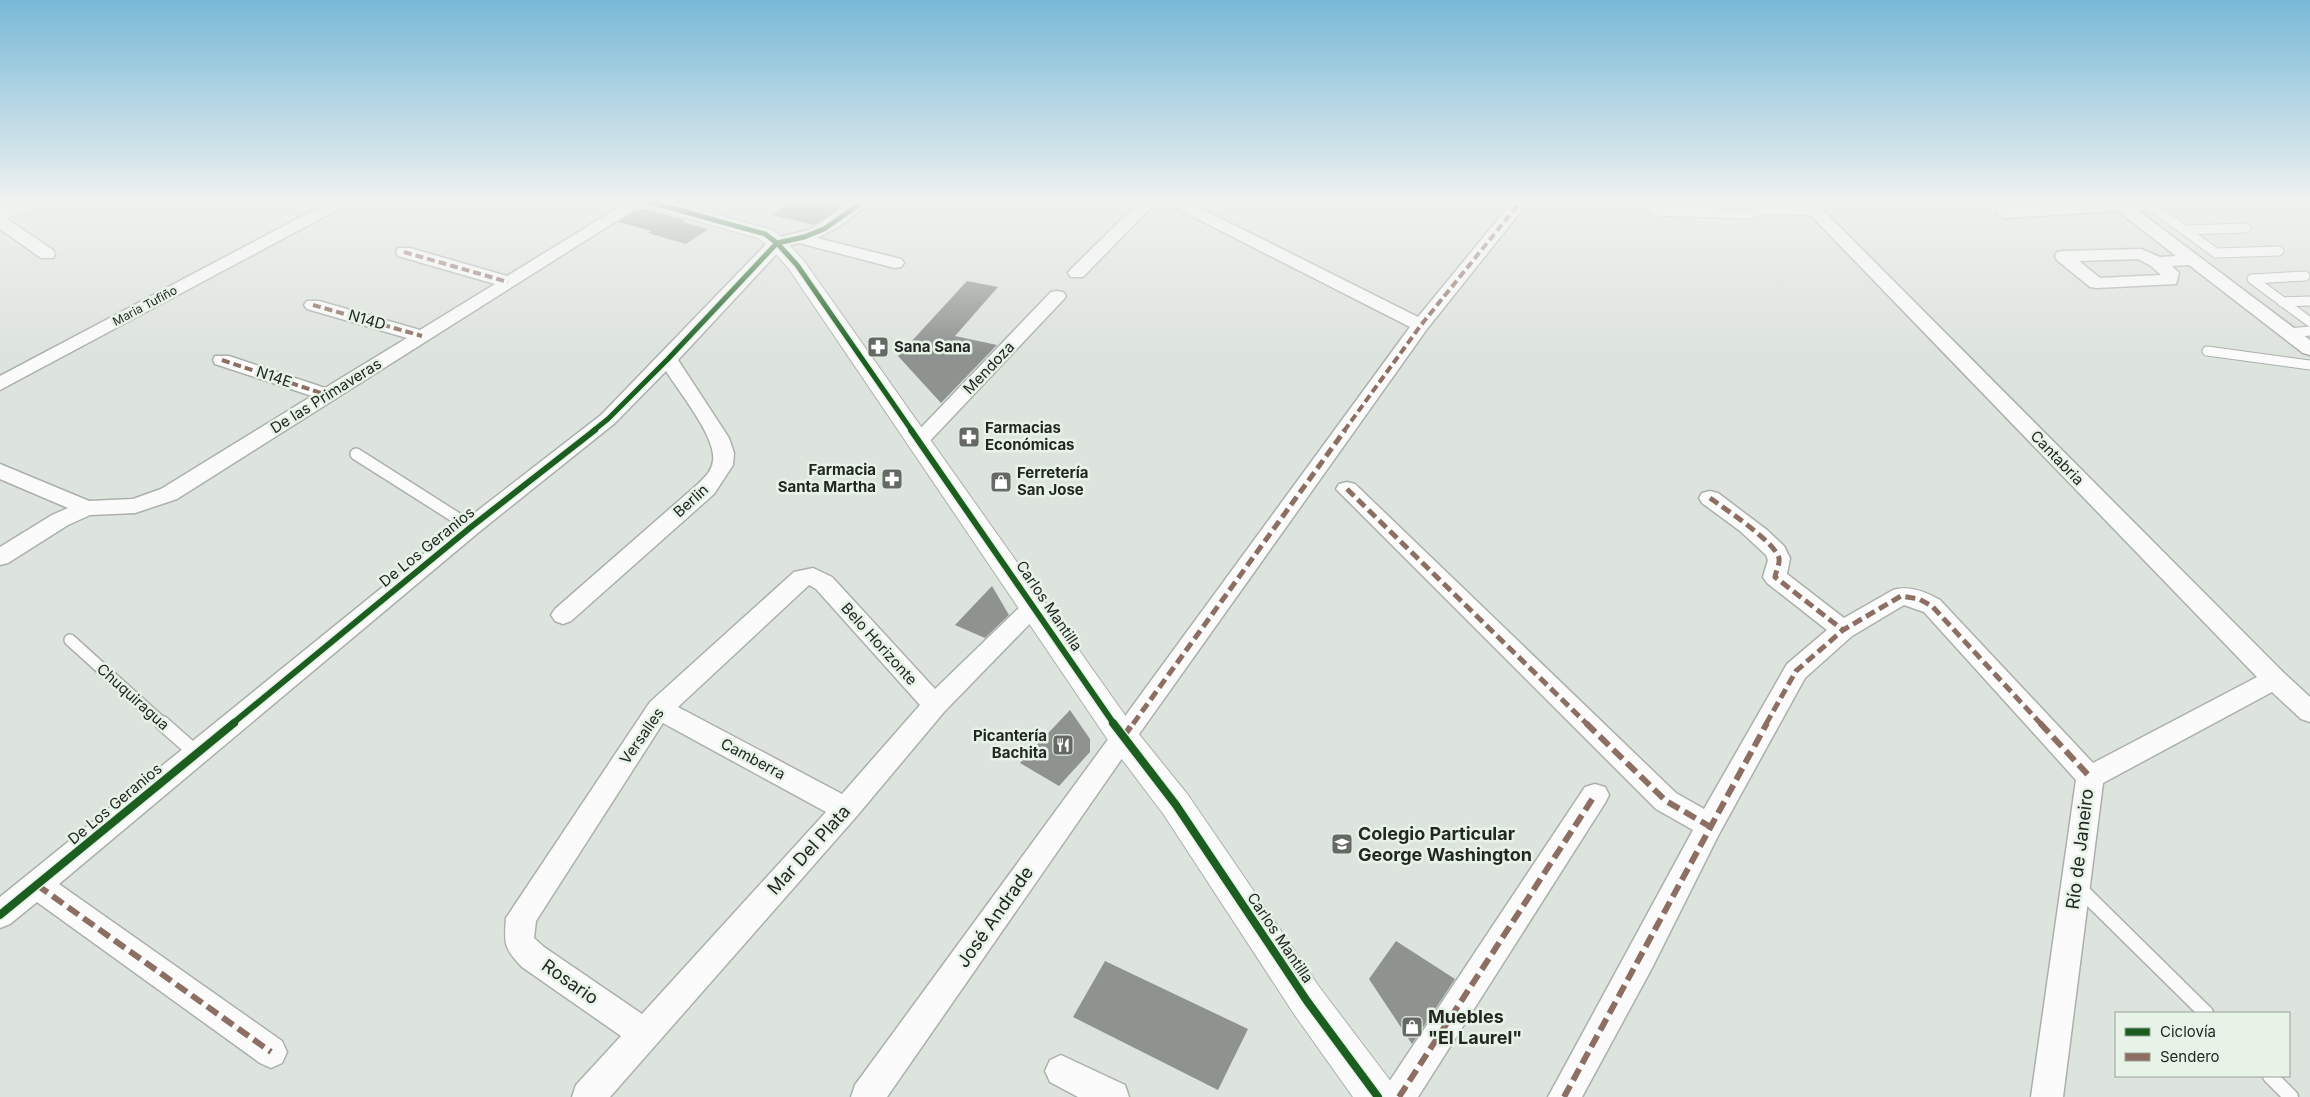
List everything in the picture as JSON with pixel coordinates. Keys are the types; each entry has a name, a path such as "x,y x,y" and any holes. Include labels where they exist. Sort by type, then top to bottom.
{"street":[{"name":"Maria Tufiño","path":"0,384 246,252"},
{"path":"405,252 508,282"},
{"name":"De las Primaveras","path":"0,557 60,520 87,508 135,506 169,494 557,252"},
{"name":"De Los Geranios","path":"0,915 471,527 608,419 778,252"},
{"name":"Carlos Mantilla","path":"795,252 816,290 1123,737 1176,805 1307,1001 1378,1097"},
{"path":"843,252 895,263"},
{"path":"1077,273 1098,252"},
{"path":"1277,252 1421,324"},
{"name":"José Andrade","path":"867,1097 1123,737 1421,324 1479,252"},
{"name":"Cantabria","path":"1855,252 2274,679 2310,712"},
{"path":"2179,252 2310,349"},
{"path":"2157,262 2170,273 2170,280 2102,284 2091,280 2063,256 2141,254 2157,262 2189,260"},
{"name":"Mendoza","path":"920,440 1057,296"},
{"name":"N14D","path":"313,305 422,336"},
{"name":"Berlin","path":"563,615 706,489 718,475 724,462 725,449 668,359"},
{"name":"N14E","path":"222,360 327,395"},
{"path":"0,471 87,508"},
{"path":"1347,490 1666,801 1709,826"},
{"path":"1710,498 1775,550 1779,558 1776,577 1843,630"},
{"name":"Versalles","path":"521,918 659,709 802,578 813,576 824,583"},
{"name":"Belo Horizonte","path":"824,583 935,705"},
{"path":"1564,1097 1641,958 1709,826 1796,671 1843,630 1901,596 1919,599 1932,606 2090,777"},
{"name":"Mar Del Plata","path":"588,1097 643,1033 846,809 935,705 1034,607"},
{"name":"Río de Janeiro","path":"2047,1097 2090,777 2274,679"},
{"name":"Camberra","path":"659,709 846,809"},
{"path":"1399,1097 1595,795"},
{"path":"37,885 271,1052"},
{"name":"Rosario","path":"521,918 519,943 534,957 643,1033"},
{"path":"1061,1071 1113,1097"}],"lane":[{"path":"2215,252 2241,252"},
{"path":"2305,276 2252,279 2310,322"},
{"path":"2282,302 2310,301"},
{"path":"2288,333 2310,331"},
{"path":"2207,351 2310,365"},
{"path":"356,454 471,527"},
{"name":"Chuquiragua","path":"70,640 196,753"},
{"path":"2076,885 2205,1012"},
{"path":"2271,1077 2291,1097"}],"building":[{"path":"967,281 998,287 955,336 997,345 941,403 898,356"},
{"path":"992,586 1009,615 985,638 955,625"},
{"name":"Picantería Bachita","path":"1070,710 1090,739 1090,752 1059,786 1020,763"},
{"path":"1396,941 1455,979 1412,1044 1369,979"},
{"path":"1105,961 1248,1029 1218,1090 1073,1017"}],"marked path":[{"path":"405,252 508,282"},
{"path":"1123,737 1421,325 1480,252"},
{"path":"313,305 422,336"},
{"path":"222,360 327,395"},
{"path":"1347,489 1666,801 1709,826"},
{"path":"1710,498 1737,517 1776,552 1779,560 1775,577 1843,630"},
{"path":"1564,1097 1641,958 1709,826 1796,671 1843,630 1901,596 1919,599 1932,606 2090,777"},
{"path":"1399,1097 1595,795"},
{"path":"37,885 271,1052"}],"cycle path":[{"path":"0,915 471,527 608,419 668,359 768,252"},
{"path":"785,252 797,265 1123,737 1176,805 1307,1001 1378,1097"}],"place":[{"name":"Sana Sana","path":"878,347"},
{"name":"Farmacias Económicas","path":"969,437"},
{"name":"Farmacia Santa Martha","path":"892,479"},
{"name":"Ferretería San Jose","path":"1001,482"},
{"name":"Picantería Bachita","path":"1063,745"},
{"name":"Colegio Particular George Washington","path":"1342,844"},
{"name":"Muebles \"El Laurel\"","path":"1412,1027"}]}
